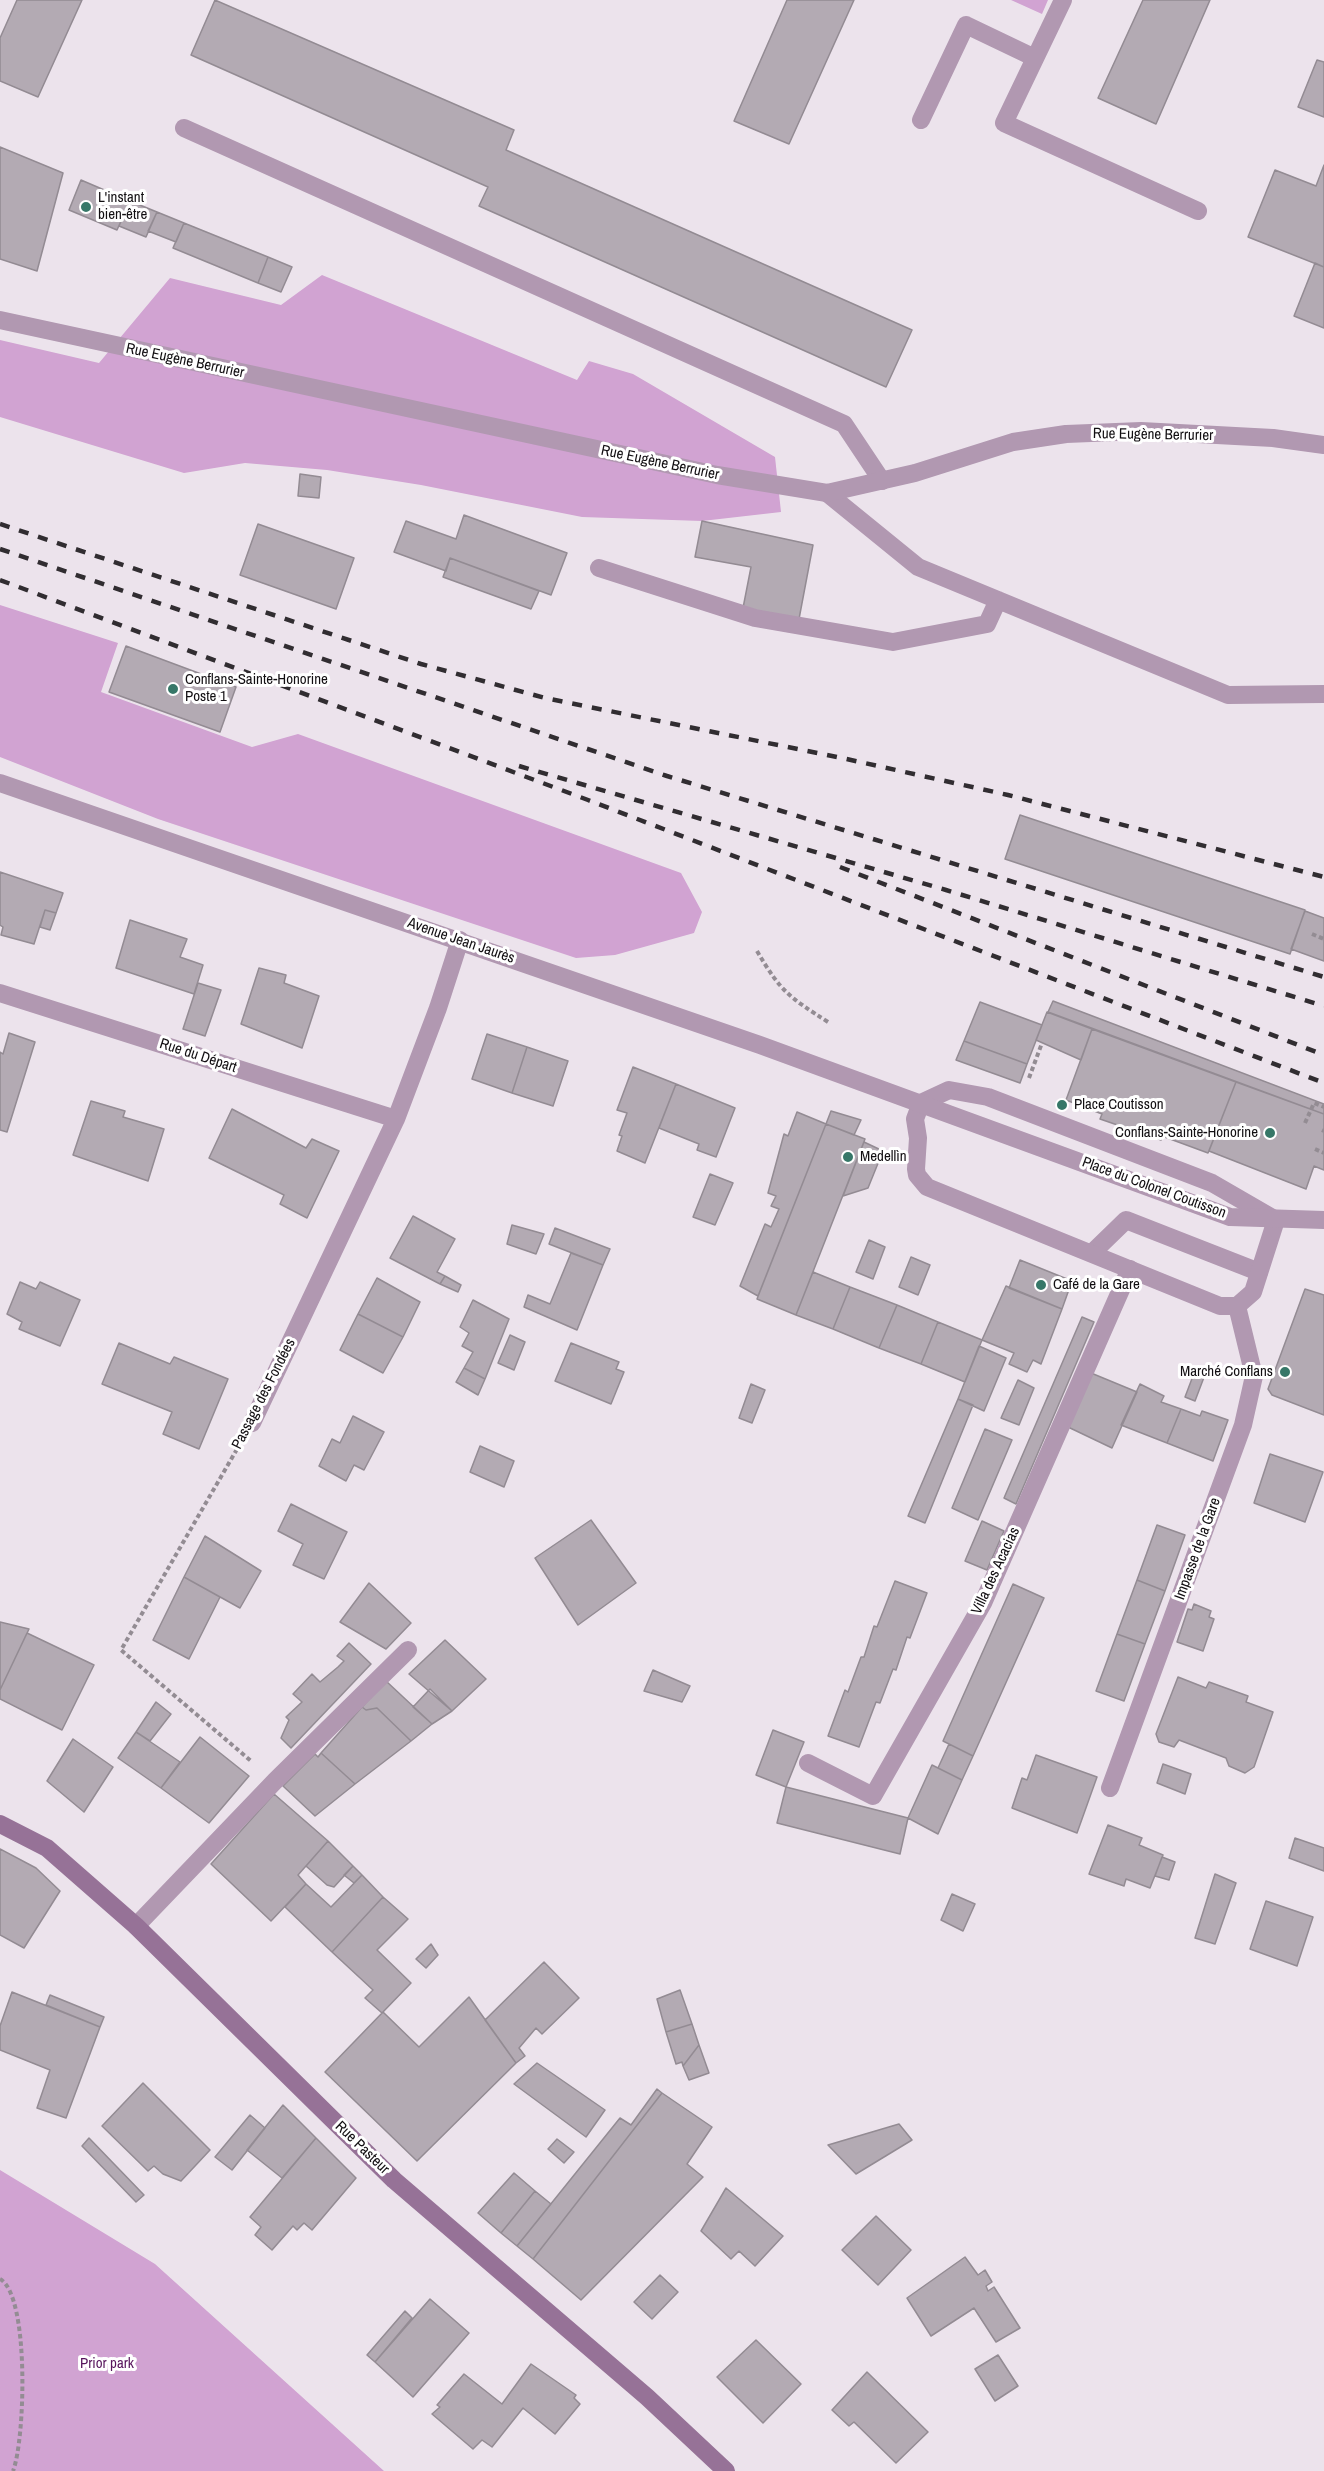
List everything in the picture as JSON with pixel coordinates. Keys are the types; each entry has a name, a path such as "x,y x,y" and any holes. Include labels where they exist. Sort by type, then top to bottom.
{"main road":[{"name":"Rue Pasteur","path":"0,1824 47,1848 136,1926 394,2180 646,2397 726,2471"}],"street":[{"path":"1063,0 1004,123 1198,211"},
{"path":"921,120 966,25 1035,58"},
{"path":"184,128 844,424 882,481"},
{"name":"Rue Eugène Berrurier","path":"0,320 717,475 827,493 882,481 1013,442 1066,434 1141,431 1273,438 1324,445"},
{"path":"827,493 918,567 1228,695 1324,694"},
{"path":"599,568 755,618 893,642 987,624 998,600"},
{"name":"Avenue Jean Jaurès","path":"0,783 460,940 921,1103"},
{"name":"Passage des Fondées","path":"252,1423 396,1119 438,1008 460,940"},
{"name":"Rue du Départ","path":"0,993 396,1119"},
{"path":"949,1090 988,1097 1212,1183 1276,1220 1253,1292 1237,1306 1221,1306 927,1187 917,1175 918,1138 915,1119 921,1103 949,1090"},
{"name":"Place du Colonel Coutisson","path":"921,1103 1230,1217 1324,1220"},
{"path":"1092,1253 1126,1220 1259,1272"},
{"name":"Villa des Acacias","path":"808,1763 873,1796 983,1604 1130,1269"},
{"name":"Impasse de la Gare","path":"1110,1788 1243,1425 1254,1376 1237,1306"},
{"path":"136,1926 275,1781 408,1650"}],"path":[{"path":"1312,934 1324,939"},
{"path":"757,951 776,984 791,999 828,1022"},
{"path":"1026,1086 1042,1043"},
{"path":"1305,1124 1314,1103 1324,1107"},
{"path":"1315,1149 1324,1153"},
{"name":"Passage des Fondées","path":"252,1423 121,1650 275,1781"},
{"path":"0,2279 5,2282 17,2312 24,2397 17,2461 13,2471"}],"green space":[{"path":"1011,0 1048,0 1042,14"},
{"path":"322,275 577,380 589,361 633,374 775,457 781,512 702,521 582,517 421,485 327,470 245,463 184,473 0,417 0,340 99,363 170,278 281,305"},
{"path":"0,605 118,643 101,692 252,747 298,734 681,873 702,912 694,933 615,955 576,958 158,819 0,757"},
{"name":"Prior park","path":"0,2170 155,2264 384,2471 0,2471"}],"building":[{"path":"17,0 82,0 38,97 0,81 0,38"},
{"path":"215,0 514,130 506,150 912,330 886,387 479,206 488,187 191,55"},
{"path":"787,0 854,0 789,144 734,121"},
{"path":"1143,0 1210,0 1156,124 1098,98"},
{"path":"1317,60 1324,62 1324,117 1298,107"},
{"path":"0,147 63,173 37,271 0,259"},
{"path":"1324,165 1324,267 1248,237 1275,170 1316,186"},
{"path":"81,180 130,201 117,230 69,210"},
{"path":"130,201 157,212 146,237 119,226"},
{"path":"157,212 184,223 176,242 148,231"},
{"path":"184,223 268,257 258,283 173,248"},
{"path":"268,257 292,267 281,292 258,283"},
{"path":"1315,263 1324,267 1324,328 1294,316"},
{"path":"300,474 321,477 319,498 298,496"},
{"path":"464,515 567,553 551,595 450,558 446,571 394,552 406,521 456,539"},
{"path":"702,521 813,545 799,619 743,608 751,567 695,557"},
{"path":"258,524 354,558 336,609 240,575"},
{"path":"450,558 539,591 531,609 443,577"},
{"name":"Conflans-Sainte-Honorine Poste 1","path":"126,646 236,687 220,732 109,692"},
{"path":"1020,815 1305,910 1290,954 1005,859"},
{"path":"0,872 63,893 56,913 45,910 34,944 1,935 3,927 0,925"},
{"path":"45,910 56,913 50,930 40,927"},
{"path":"1305,911 1324,918 1324,961 1291,949"},
{"path":"130,920 187,939 180,957 203,965 194,994 116,968"},
{"path":"259,968 286,975 284,983 319,996 302,1048 241,1024"},
{"path":"198,983 221,990 205,1036 183,1029"},
{"path":"1053,1001 1324,1104 1324,1114 1048,1012"},
{"path":"980,1002 1042,1025 1027,1064 964,1041"},
{"path":"1047,1012 1092,1029 1081,1060 1036,1040"},
{"path":"1092,1029 1236,1082 1208,1153 1162,1136 1161,1140 1100,1119 1102,1114 1066,1100"},
{"path":"9,1033 35,1042 7,1132 0,1130 0,1052 3,1054"},
{"path":"487,1034 527,1047 512,1093 472,1079"},
{"path":"964,1041 1027,1064 1020,1083 956,1060"},
{"path":"527,1047 568,1061 553,1106 512,1093"},
{"path":"633,1067 676,1084 645,1163 617,1151 622,1136 619,1135 627,1113 617,1110"},
{"name":"Conflans-Sainte-Honorine","path":"1236,1082 1324,1114 1324,1170 1314,1166 1306,1189 1209,1151"},
{"path":"676,1084 735,1108 716,1157 697,1150 699,1144 659,1128"},
{"path":"91,1101 125,1111 123,1117 164,1129 148,1181 73,1155"},
{"path":"232,1109 306,1148 312,1139 339,1151 307,1218 280,1204 284,1195 209,1158"},
{"path":"831,1111 861,1120 854,1135 826,1124"},
{"path":"797,1112 826,1124 758,1296 740,1286 765,1224 771,1227 779,1209 771,1206 776,1196 768,1193 784,1134 788,1136"},
{"path":"826,1124 865,1139 796,1315 757,1299"},
{"path":"864,1142 883,1151 868,1188 843,1196"},
{"path":"710,1174 733,1183 715,1225 693,1217"},
{"path":"413,1216 455,1239 437,1272 445,1276 440,1284 390,1258"},
{"path":"512,1225 544,1234 536,1254 507,1244"},
{"path":"555,1228 610,1249 603,1265 549,1244"},
{"path":"869,1240 885,1247 873,1279 856,1272"},
{"path":"571,1253 603,1265 577,1330 524,1307 528,1295 550,1304"},
{"path":"911,1257 930,1265 918,1295 899,1287"},
{"path":"1020,1260 1072,1281 1062,1309 1009,1288"},
{"path":"813,1272 850,1287 833,1329 796,1315"},
{"path":"445,1276 461,1285 458,1292 440,1284"},
{"path":"377,1278 420,1302 403,1337 358,1314"},
{"path":"20,1282 36,1289 40,1282 80,1300 60,1346 19,1329 22,1322 7,1314"},
{"path":"1006,1286 1062,1309 1041,1364 1033,1360 1027,1372 1009,1364 1014,1353 982,1340"},
{"path":"850,1287 897,1305 879,1348 833,1329"},
{"path":"1305,1289 1324,1295 1324,1415 1272,1395 1268,1389"},
{"path":"473,1300 509,1319 485,1379 464,1368 473,1352 462,1346 469,1333 460,1327"},
{"path":"897,1305 938,1322 921,1364 879,1348"},
{"path":"358,1314 403,1337 383,1373 340,1350"},
{"path":"1082,1317 1094,1322 1016,1504 1004,1498"},
{"path":"938,1322 982,1340 965,1382 921,1364"},
{"path":"510,1335 525,1342 514,1370 498,1363"},
{"path":"119,1343 170,1364 174,1357 228,1379 199,1449 163,1434 172,1412 102,1384"},
{"path":"571,1343 619,1362 616,1369 624,1372 611,1404 555,1381"},
{"path":"979,1346 1006,1358 984,1411 958,1399"},
{"path":"464,1368 485,1379 478,1395 456,1382"},
{"path":"1196,1368 1206,1372 1195,1401 1185,1397"},
{"path":"1091,1373 1137,1392 1112,1448 1068,1427"},
{"path":"1018,1380 1034,1388 1019,1425 1001,1418"},
{"path":"751,1384 765,1390 752,1423 739,1418"},
{"path":"1140,1384 1164,1396 1161,1402 1181,1409 1167,1443 1121,1425"},
{"path":"958,1399 973,1405 925,1523 908,1516"},
{"path":"1181,1409 1200,1416 1202,1411 1228,1420 1213,1461 1167,1443"},
{"path":"353,1416 384,1432 364,1470 354,1465 346,1481 319,1466 332,1439 340,1443"},
{"path":"985,1429 1012,1440 978,1520 952,1508"},
{"path":"480,1446 514,1461 504,1487 470,1472"},
{"path":"1270,1454 1323,1472 1305,1522 1254,1503"},
{"path":"291,1504 347,1532 324,1579 293,1565 303,1544 278,1531"},
{"path":"591,1520 636,1583 578,1625 535,1558"},
{"path":"982,1521 1004,1531 987,1570 965,1561"},
{"path":"1157,1525 1185,1535 1165,1591 1137,1580"},
{"path":"205,1536 261,1571 240,1608 184,1577"},
{"path":"184,1577 220,1597 189,1659 153,1640"},
{"path":"1137,1580 1165,1591 1145,1644 1117,1634"},
{"path":"895,1581 927,1593 910,1638 907,1637 896,1670 893,1669 880,1703 876,1702 859,1747 828,1736 845,1690 848,1692"},
{"path":"369,1583 411,1623 386,1649 340,1622"},
{"path":"1013,1584 1044,1598 973,1756 943,1741"},
{"path":"1194,1604 1211,1611 1209,1617 1214,1619 1203,1651 1177,1642 1188,1609 1192,1610"},
{"path":"0,1622 29,1629 0,1690"},
{"path":"27,1633 94,1665 62,1730 0,1699 0,1690"},
{"path":"1117,1634 1145,1644 1124,1701 1096,1691"},
{"path":"445,1640 486,1679 452,1711 409,1674"},
{"path":"349,1643 371,1664 291,1748 281,1738 289,1720 286,1717 302,1702 293,1694 312,1674 320,1682 338,1667 344,1661 337,1656"},
{"path":"653,1670 690,1686 682,1702 644,1691"},
{"path":"1178,1677 1206,1688 1209,1682 1248,1696 1246,1702 1273,1712 1254,1767 1245,1773 1229,1766 1226,1758 1179,1740 1174,1747 1159,1742 1156,1734"},
{"path":"386,1681 432,1724 411,1741 377,1708 366,1710 362,1707"},
{"path":"430,1689 452,1711 432,1724 413,1707"},
{"path":"156,1702 171,1714 150,1741 136,1732"},
{"path":"362,1707 366,1710 377,1708 411,1741 355,1784 321,1753"},
{"path":"773,1730 804,1742 786,1787 756,1775"},
{"path":"136,1732 180,1762 161,1788 118,1758"},
{"path":"200,1737 249,1776 209,1823 161,1788"},
{"path":"73,1739 113,1767 84,1812 47,1781"},
{"path":"949,1744 973,1756 962,1780 938,1768"},
{"path":"321,1753 355,1784 315,1816 283,1786 315,1754 318,1757"},
{"path":"1036,1755 1097,1777 1077,1833 1012,1808 1022,1778 1027,1780"},
{"path":"1163,1764 1191,1774 1185,1794 1157,1783"},
{"path":"932,1765 962,1780 938,1834 908,1818"},
{"path":"786,1787 908,1818 900,1854 777,1823"},
{"path":"274,1794 328,1841 298,1875 306,1884 271,1921 211,1864"},
{"path":"1108,1825 1142,1838 1139,1845 1163,1855 1150,1888 1126,1879 1124,1886 1089,1874"},
{"path":"1295,1838 1324,1848 1324,1871 1289,1858"},
{"path":"328,1841 353,1866 334,1887 327,1885 306,1866"},
{"path":"0,1849 36,1868 60,1891 24,1948 0,1935"},
{"path":"1162,1857 1175,1862 1169,1880 1155,1876"},
{"path":"353,1866 362,1875 354,1883 344,1875"},
{"path":"1215,1874 1236,1883 1215,1944 1195,1938"},
{"path":"362,1875 383,1897 332,1952 285,1907 306,1884 331,1907"},
{"path":"952,1894 975,1904 963,1931 941,1920"},
{"path":"383,1897 408,1919 377,1950 411,1983 382,2013 365,1998 373,1990 332,1952"},
{"path":"1266,1901 1313,1917 1297,1966 1250,1949"},
{"path":"431,1944 438,1955 426,1968 416,1959"},
{"path":"544,1962 579,1998 542,2034 536,2028 519,2048 525,2056 516,2063 485,2020"},
{"path":"680,1990 692,2024 666,2032 657,1999"},
{"path":"12,1992 100,2027 66,2118 37,2108 50,2070 0,2050 0,2026"},
{"path":"50,1995 104,2017 100,2027 46,2005"},
{"path":"469,1997 516,2063 417,2161 325,2072 383,2012 419,2047"},
{"path":"692,2024 699,2045 683,2066 682,2062 676,2064 666,2032"},
{"path":"699,2045 709,2073 689,2080 683,2066"},
{"path":"537,2063 605,2110 586,2137 514,2084"},
{"path":"143,2083 210,2150 181,2181 163,2174 154,2166 148,2171 102,2126"},
{"path":"657,2089 662,2093 533,2259 517,2246 620,2118 631,2125"},
{"path":"662,2093 712,2127 687,2164 703,2177 581,2300 533,2259"},
{"path":"283,2105 316,2138 282,2178 247,2150"},
{"path":"250,2115 265,2128 232,2170 215,2157"},
{"path":"899,2124 912,2140 856,2174 828,2145"},
{"path":"89,2138 144,2195 136,2202 82,2146"},
{"path":"316,2138 356,2178 312,2230 304,2223 297,2230 293,2226 272,2250 255,2235 261,2227 250,2217"},
{"path":"557,2139 574,2152 564,2163 548,2149"},
{"path":"514,2173 535,2191 501,2233 478,2213"},
{"path":"726,2188 783,2236 755,2266 739,2251 731,2259 701,2231"},
{"path":"535,2191 551,2204 517,2246 501,2233"},
{"path":"876,2216 911,2250 878,2285 842,2250"},
{"path":"965,2257 978,2275 985,2270 992,2282 986,2286 988,2291 994,2287 1020,2328 996,2342 974,2308 931,2336 907,2298"},
{"path":"660,2275 678,2292 652,2319 634,2302"},
{"path":"430,2299 469,2333 413,2397 375,2362"},
{"path":"405,2311 412,2318 375,2362 367,2355"},
{"path":"756,2340 801,2384 763,2423 717,2377"},
{"path":"998,2355 1018,2386 995,2401 975,2369"},
{"path":"531,2364 576,2395 574,2398 580,2404 555,2434 523,2408 492,2447 482,2440 473,2449 432,2414 440,2407 437,2405 464,2374 502,2404"},
{"path":"867,2372 928,2432 896,2463 854,2422 849,2426 832,2410"}],"railway":[{"path":"0,524 421,664 545,698 842,758 1008,795 1324,877"},
{"path":"0,549 667,776 1324,977"},
{"path":"0,580 588,800 1324,1083"},
{"path":"519,766 946,890 1324,1006"},
{"path":"840,867 1324,1055"}],"place":[{"name":"L'instant bien-être","path":"86,207"},
{"name":"Conflans-Sainte-Honorine Poste 1","path":"173,689"},
{"name":"Place Coutisson","path":"1062,1105"},
{"name":"Conflans-Sainte-Honorine","path":"1270,1133"},
{"name":"Medellìn","path":"848,1157"},
{"name":"Café de la Gare","path":"1041,1285"},
{"name":"Marché Conflans","path":"1285,1372"}]}
